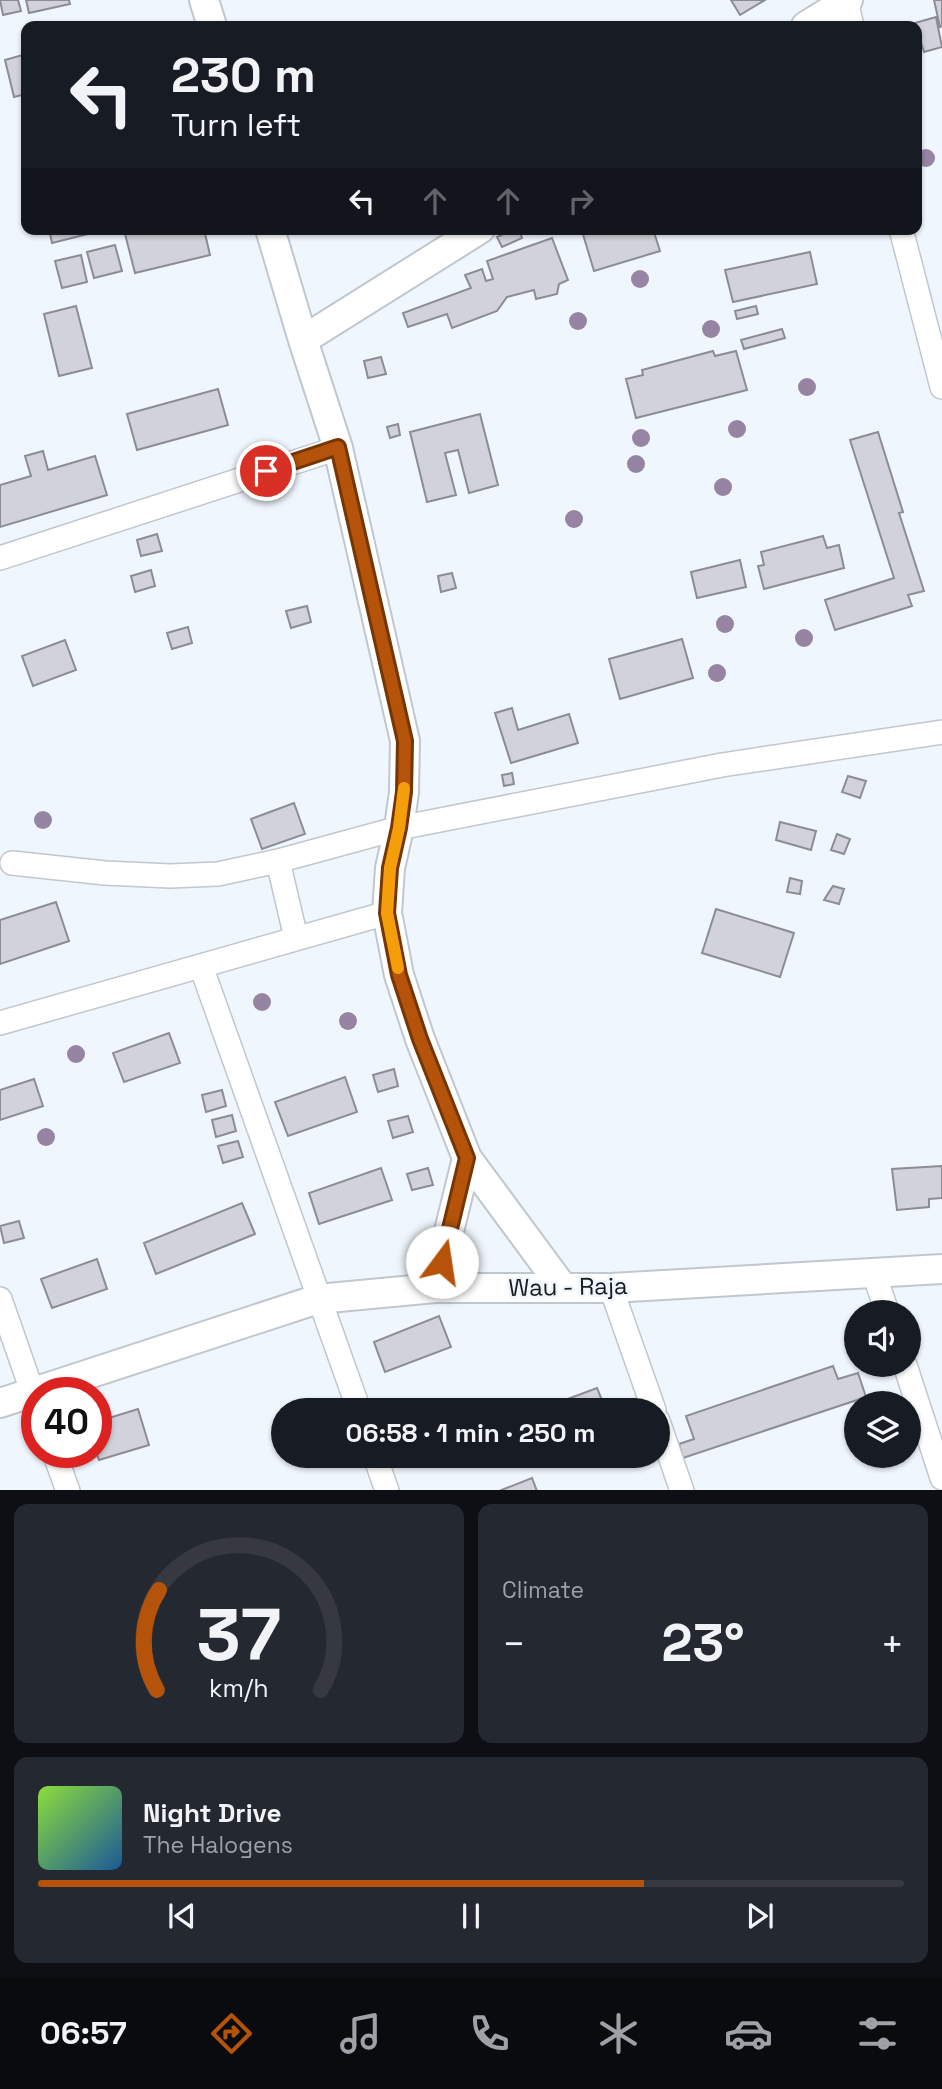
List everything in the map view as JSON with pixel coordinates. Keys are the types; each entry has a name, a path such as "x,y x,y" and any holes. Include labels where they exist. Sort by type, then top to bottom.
{"street":[{"path":"204,0 210,21"},
{"path":"814,21 847,0 851,21"},
{"path":"272,235 338,447 405,741 404,792 390,868 387,913 399,975 420,1039 467,1158 563,1288"},
{"path":"303,340 470,235"},
{"path":"903,235 942,387"},
{"path":"0,558 338,447"},
{"path":"12,863 104,873 170,876 218,874 278,861 399,828 722,765 942,732"},
{"path":"278,861 296,938"},
{"path":"0,1023 387,913"},
{"path":"201,966 355,1398"},
{"path":"435,1288 467,1158"},
{"name":"Wau - Raja","path":"96,1377 318,1299 435,1288 611,1288 942,1269"},
{"path":"874,1273 883,1300"},
{"path":"611,1288 650,1398"},
{"path":"0,1299 27,1377"},
{"path":"909,1377 942,1478"},
{"name":"Wau - Raja","path":"0,1403 21,1401"},
{"path":"670,1462 678,1489"},
{"path":"60,1468 68,1490"},
{"path":"379,1468 387,1490"}],"building":[{"path":"0,0 18,0 21,11 3,15"},
{"path":"26,0 69,0 70,4 29,13"},
{"path":"731,0 765,0 740,15"},
{"path":"934,0 942,0 940,27"},
{"path":"936,17 942,47 924,52 922,21"},
{"path":"21,55 21,95 14,97 5,60"},
{"path":"50,235 84,235 52,243"},
{"path":"125,235 205,235 210,255 135,273"},
{"path":"521,235 522,238 502,247 497,237"},
{"path":"583,235 655,235 660,251 594,271"},
{"path":"552,238 568,280 559,284 557,294 536,299 534,290 507,297 497,311 452,328 447,314 408,327 403,313 471,288 465,275 482,269 486,281 493,279 487,261"},
{"path":"115,245 122,271 94,278 87,252"},
{"path":"810,252 817,284 733,302 725,270"},
{"path":"81,255 87,282 62,288 55,261"},
{"path":"76,306 92,368 59,376 44,314"},
{"path":"756,306 758,314 737,319 735,311"},
{"path":"782,329 785,338 744,349 741,340"},
{"path":"713,351 715,356 736,351 747,390 636,418 626,379 643,375 642,370"},
{"path":"381,357 386,374 368,378 364,361"},
{"path":"218,389 228,425 137,450 127,414"},
{"path":"480,414 498,485 469,493 458,450 445,453 456,495 427,502 410,432"},
{"path":"398,424 400,435 390,438 387,427"},
{"path":"878,432 903,512 899,513 924,591 908,595 912,606 835,630 825,600 894,578 850,440"},
{"path":"43,451 48,470 95,456 107,495 0,527 0,485 31,476 25,456"},
{"path":"157,534 162,551 141,556 137,540"},
{"path":"823,536 827,548 839,545 844,568 764,589 758,566 764,565 761,552"},
{"path":"740,560 746,587 697,598 691,572"},
{"path":"151,570 155,586 135,592 131,576"},
{"path":"452,573 456,588 441,592 438,576"},
{"path":"307,606 311,622 291,628 286,611"},
{"path":"188,627 192,643 172,649 167,633"},
{"path":"682,639 693,678 620,699 609,659"},
{"path":"65,640 76,670 33,686 22,656"},
{"path":"512,708 518,730 569,714 578,743 511,763 495,713"},
{"path":"512,773 514,784 504,786 502,775"},
{"path":"848,776 866,781 860,798 842,792"},
{"path":"294,803 305,834 262,849 251,819"},
{"path":"780,822 816,831 811,850 776,840"},
{"path":"837,834 850,839 844,854 831,850"},
{"path":"790,878 802,881 800,894 787,892"},
{"path":"833,886 844,889 839,904 824,900"},
{"path":"56,902 69,941 0,964 0,920"},
{"path":"716,909 794,933 780,977 702,953"},
{"path":"169,1033 180,1063 124,1082 113,1053"},
{"path":"394,1069 398,1086 378,1092 373,1075"},
{"path":"345,1077 357,1112 288,1136 275,1102"},
{"path":"34,1079 43,1106 0,1120 0,1090"},
{"path":"222,1090 226,1106 206,1112 202,1095"},
{"path":"232,1115 236,1131 216,1137 212,1120"},
{"path":"408,1116 413,1132 393,1138 388,1121"},
{"path":"238,1141 243,1157 223,1163 218,1146"},
{"path":"942,1166 942,1198 929,1199 929,1207 897,1210 892,1169"},
{"path":"381,1168 392,1200 319,1224 309,1193"},
{"path":"428,1168 433,1185 412,1190 407,1174"},
{"path":"242,1203 255,1234 156,1274 144,1243"},
{"path":"19,1221 24,1238 4,1243 0,1226"},
{"path":"97,1259 107,1289 52,1308 41,1279"},
{"path":"439,1316 451,1347 385,1372 374,1342"},
{"path":"833,1366 838,1379 859,1377 864,1391 844,1391 844,1404 683,1458 679,1444 694,1439 686,1416"},
{"path":"597,1388 601,1398 570,1398"},
{"path":"138,1409 149,1445 112,1456 112,1417"},
{"path":"532,1478 537,1490 502,1490"}],"slow traffic":[{"path":"398,968 387,913 390,868 404,788"}],"route":[{"path":"266,471 338,447 405,741 404,792 390,868 387,913 399,975 420,1039 467,1158 442,1262"}]}
